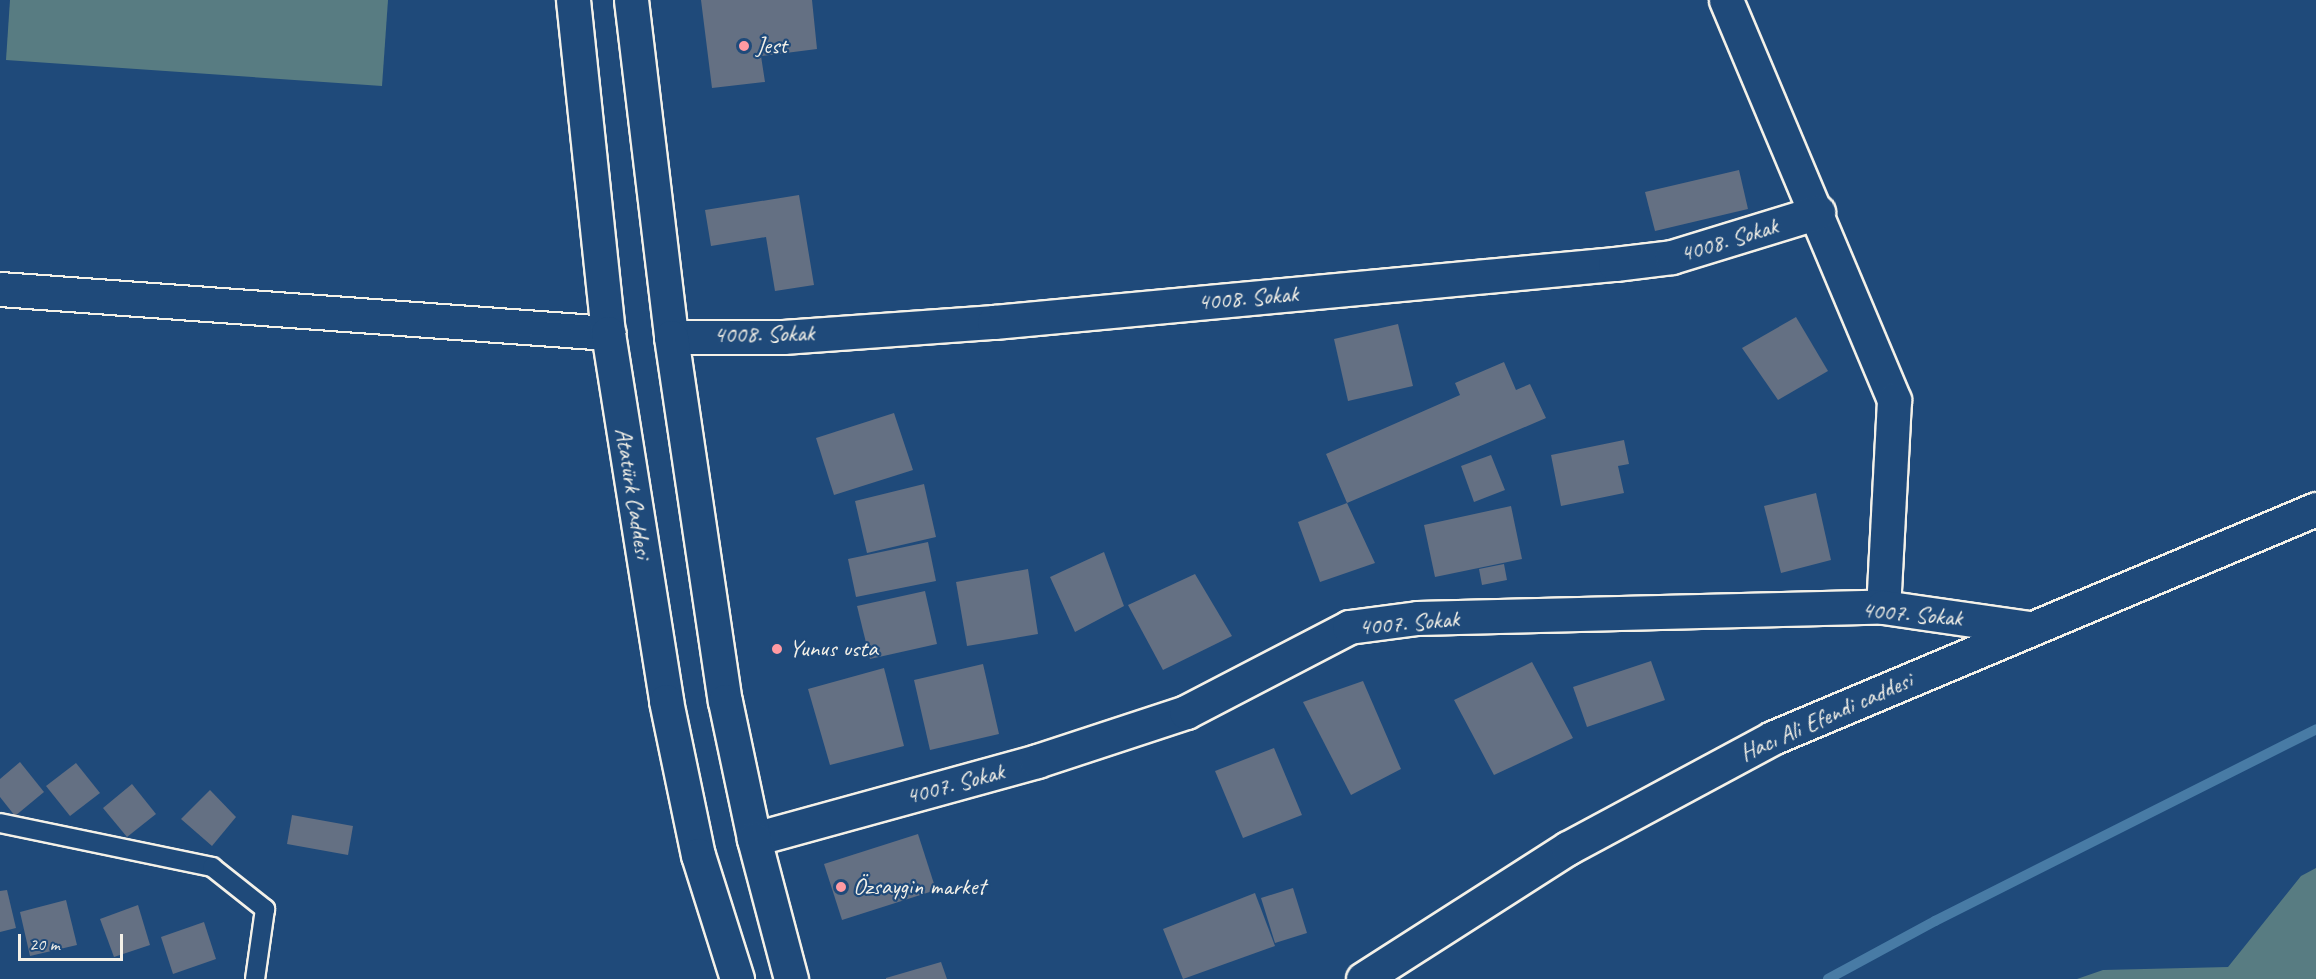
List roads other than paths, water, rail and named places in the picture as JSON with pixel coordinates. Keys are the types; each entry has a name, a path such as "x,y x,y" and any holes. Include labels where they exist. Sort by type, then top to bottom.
{"street":[{"name":"Atatürk Caddesi","path":"573,0 608,333 666,701 699,855 737,979"},
{"path":"631,0 670,337 725,701 754,839 791,979"},
{"path":"1726,0 1818,212 1894,400 1883,607"},
{"name":"4008. Sokak","path":"670,337 783,337 994,321 1627,262 1672,257 1818,212"},
{"path":"0,289 608,333"},
{"name":"Hacı Ali Efendi caddesi","path":"1363,979 1569,848 1772,738 2316,509"},
{"name":"4007. Sokak","path":"754,839 1037,761 1186,712 1349,627 1417,618 1883,607 2030,628"}],"lane":[{"path":"0,823 212,867 265,909 255,979"}],"waterway":[{"path":"1828,979 1935,921 2316,729"}],"place":[{"name":"Jest","path":"744,46"},
{"name":"Yunus usta","path":"777,649"},
{"name":"Özsaygin market","path":"841,887"}]}
